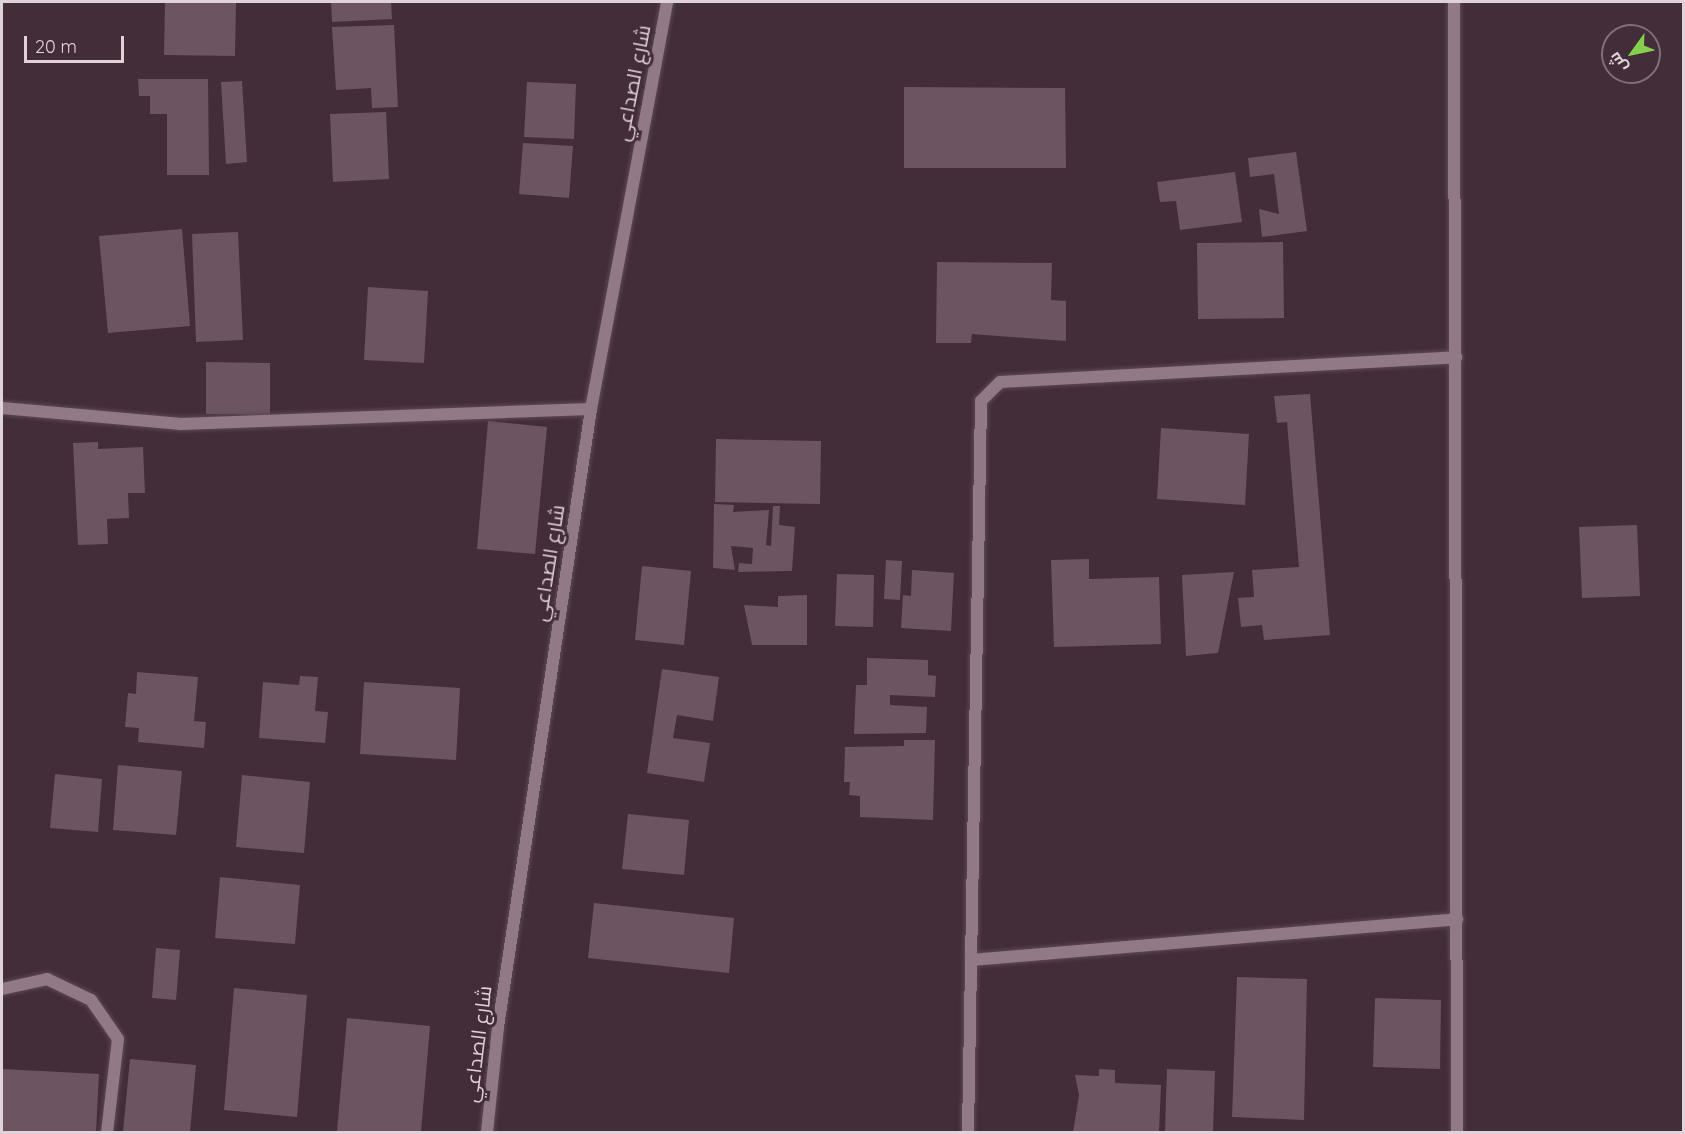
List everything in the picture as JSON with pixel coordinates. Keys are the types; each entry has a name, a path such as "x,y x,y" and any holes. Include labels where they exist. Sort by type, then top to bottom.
{"street":[{"name":"شارع الصداعي","path":"487,1132 499,1016 591,409 667,2"},
{"path":"1454,2 1457,1132"},
{"path":"968,1132 981,401 988,391 1000,382 1456,357"},
{"path":"2,408 181,424 591,409"},
{"path":"971,960 1457,919"},
{"path":"2,988 47,979 91,1000 118,1040 107,1132"}],"building":[{"path":"165,2 236,2 235,56 164,55"},
{"path":"331,2 391,2 392,19 332,22"},
{"path":"394,25 398,107 372,108 371,88 336,90 332,27"},
{"path":"138,79 208,79 209,175 167,175 167,114 150,114 150,96 139,96"},
{"path":"242,81 247,162 226,164 221,82"},
{"path":"527,82 576,84 574,139 524,137"},
{"path":"904,87 1065,88 1066,168 904,168"},
{"path":"386,112 389,179 333,182 330,114"},
{"path":"523,143 573,146 569,198 519,194"},
{"path":"1296,152 1307,231 1262,237 1259,209 1279,214 1274,174 1250,177 1248,158"},
{"path":"1235,172 1242,222 1180,230 1176,201 1160,202 1157,182"},
{"path":"182,229 190,326 108,333 99,236"},
{"path":"238,232 243,340 196,342 192,234"},
{"path":"1283,242 1284,318 1198,319 1197,243"},
{"path":"937,262 1052,263 1051,300 1066,301 1066,341 972,334 971,343 936,343"},
{"path":"368,287 428,291 424,363 364,360"},
{"path":"206,362 270,363 270,415 206,414"},
{"path":"1310,394 1330,635 1264,640 1262,625 1241,627 1238,598 1254,597 1252,570 1299,567 1287,422 1277,423 1274,396"},
{"path":"488,421 547,427 535,554 477,549"},
{"path":"1161,428 1249,434 1245,505 1157,499"},
{"path":"716,439 821,441 820,504 715,502"},
{"path":"98,442 98,449 143,447 145,493 128,493 129,518 107,519 108,544 78,545 73,443"},
{"path":"714,504 734,505 733,512 769,510 766,545 771,546 773,506 780,506 779,525 795,527 792,571 738,572 739,563 752,564 753,548 731,546 735,570 713,568"},
{"path":"1637,525 1640,596 1582,598 1579,527"},
{"path":"1089,559 1089,579 1159,577 1161,644 1054,647 1051,560"},
{"path":"886,560 902,561 900,600 884,599"},
{"path":"642,566 691,571 684,645 635,640"},
{"path":"912,570 954,573 951,631 901,628 903,595 911,596"},
{"path":"1234,572 1218,653 1186,656 1182,575"},
{"path":"837,574 874,575 873,627 835,626"},
{"path":"807,595 807,645 752,645 744,605 778,607 778,596"},
{"path":"867,658 928,660 928,675 936,676 935,697 890,695 890,705 927,707 926,733 854,734 856,685 867,685"},
{"path":"662,669 719,677 713,721 677,715 673,738 710,743 704,782 647,773"},
{"path":"137,672 198,677 194,721 206,722 204,748 138,742 139,728 125,727 128,693 136,694"},
{"path":"300,676 318,677 315,711 328,712 325,743 259,738 263,682 299,685"},
{"path":"364,682 460,688 456,760 360,754"},
{"path":"904,740 935,740 933,820 860,817 860,796 849,795 850,782 844,782 845,747 904,746"},
{"path":"118,765 182,771 176,835 113,830"},
{"path":"55,774 102,779 98,832 50,828"},
{"path":"242,775 310,782 304,853 236,847"},
{"path":"628,814 689,820 684,875 622,869"},
{"path":"220,877 300,885 295,944 215,938"},
{"path":"594,903 734,918 729,973 588,958"},
{"path":"156,948 180,950 176,1000 152,998"},
{"path":"1237,977 1307,979 1304,1120 1232,1117"},
{"path":"234,988 307,995 297,1117 224,1110"},
{"path":"1375,998 1441,1000 1440,1069 1373,1067"},
{"path":"347,1018 430,1026 421,1132 337,1131"},
{"path":"130,1059 196,1065 190,1132 123,1132"},
{"path":"2,1069 99,1074 96,1132 2,1132"},
{"path":"1099,1069 1115,1070 1115,1083 1161,1085 1159,1132 1073,1132 1079,1095 1075,1075 1099,1076"},
{"path":"1167,1069 1215,1071 1213,1132 1165,1132"}]}
